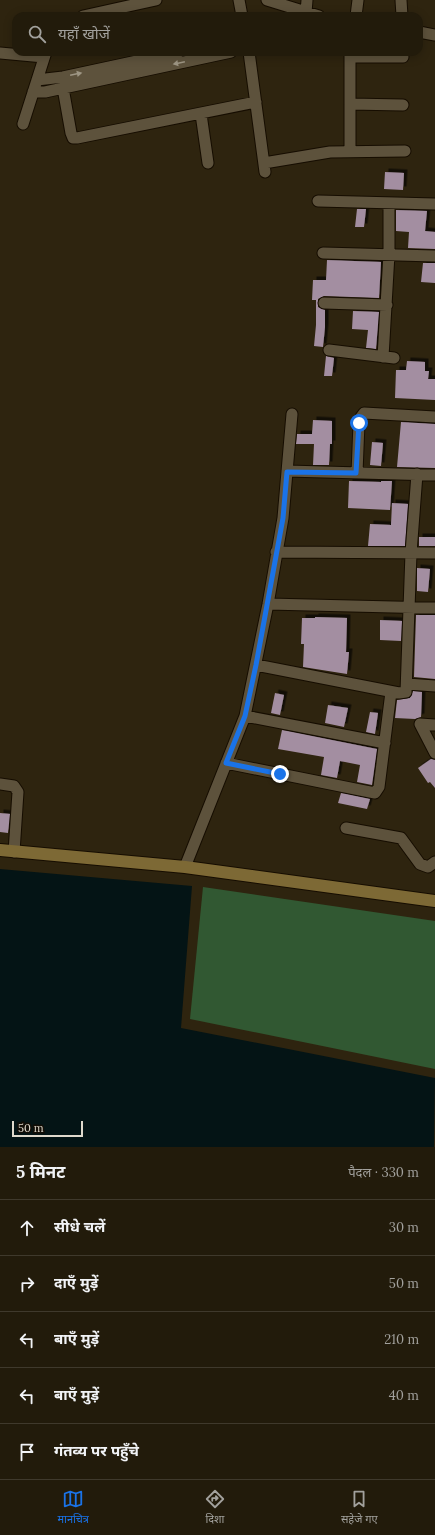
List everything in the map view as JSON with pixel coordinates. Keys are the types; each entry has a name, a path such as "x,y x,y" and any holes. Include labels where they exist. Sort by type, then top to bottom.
{"main road":[{"path":"0,850 185,867 435,901"}],"street":[{"path":"101,12 156,0"},
{"path":"239,0 241,12"},
{"path":"267,0 303,12"},
{"path":"306,12 307,0"},
{"path":"356,12 358,0"},
{"path":"401,0 402,12"},
{"path":"423,33 435,35"},
{"path":"0,53 12,53"},
{"path":"23,124 44,56"},
{"path":"37,80 63,77 160,56"},
{"path":"33,92 45,92 212,56"},
{"path":"250,56 265,167 314,154 350,151 405,151"},
{"path":"350,56 350,151"},
{"path":"376,56 403,57"},
{"path":"63,88 73,138 256,102"},
{"path":"350,104 403,105"},
{"path":"200,114 208,164"},
{"path":"318,201 435,204"},
{"path":"329,350 388,358 386,305 389,254 389,204"},
{"path":"323,253 435,256"},
{"path":"324,303 386,305"},
{"path":"356,473 359,423 364,413 435,417"},
{"path":"185,867 245,716 268,604 283,518 292,414"},
{"path":"287,472 435,475"},
{"path":"256,665 391,692 404,694 406,692 411,553 417,474"},
{"path":"276,552 435,553"},
{"path":"268,604 435,608"},
{"path":"407,684 435,686"},
{"path":"226,763 375,792 379,788 391,692"},
{"path":"245,716 385,743"},
{"path":"435,725 420,724 435,753"},
{"path":"0,784 14,786 18,792 14,852"},
{"path":"346,828 401,838 420,864 428,867 435,862"}],"green space":[{"path":"203,887 435,921 435,1069 190,1019"}],"shaded area":[{"path":"0,869 192,886 181,1028 435,1078 434,1147 0,1147"}],"building":[{"path":"385,172 404,173 403,190 384,189"},
{"path":"357,209 366,209 364,227 355,227"},
{"path":"396,210 427,211 425,231 435,232 435,249 408,248 409,232 396,231"},
{"path":"327,260 381,262 379,298 324,296 318,299 318,307 325,310 323,347 314,346 316,300 312,300 313,280 326,280"},
{"path":"423,263 435,263 435,283 421,282"},
{"path":"353,311 379,312 376,349 366,348 368,330 352,329"},
{"path":"326,356 334,358 332,376 324,376"},
{"path":"407,361 425,362 425,371 429,371 428,379 435,379 435,400 395,398 396,370 406,370"},
{"path":"313,420 332,421 332,444 330,444 329,465 313,465 314,444 296,444 297,434 312,434"},
{"path":"401,422 435,424 435,468 397,467"},
{"path":"372,442 383,443 381,466 370,465"},
{"path":"349,481 392,481 390,510 348,508"},
{"path":"392,503 408,504 405,546 368,546 370,524 391,525"},
{"path":"419,537 435,537 435,546 419,546"},
{"path":"417,568 430,569 428,592 417,591"},
{"path":"416,615 435,615 435,679 414,677"},
{"path":"302,618 347,618 346,652 349,652 347,674 303,667 304,644 301,644"},
{"path":"380,620 402,621 401,641 380,640"},
{"path":"413,691 422,692 421,717 415,719 395,718 397,700 410,698"},
{"path":"275,693 284,695 280,715 271,713"},
{"path":"328,705 348,708 344,727 325,723"},
{"path":"370,712 378,713 375,734 366,732"},
{"path":"282,730 377,749 372,785 357,782 360,765 340,761 337,778 321,775 324,757 278,749"},
{"path":"431,759 435,760 435,788 430,782 428,783 418,768"},
{"path":"341,793 370,799 367,809 338,803"},
{"path":"0,813 10,814 8,833 0,832"}],"route":[{"path":"280,774 226,763 245,716 256,665 283,518 287,472 356,473 359,423"}]}
